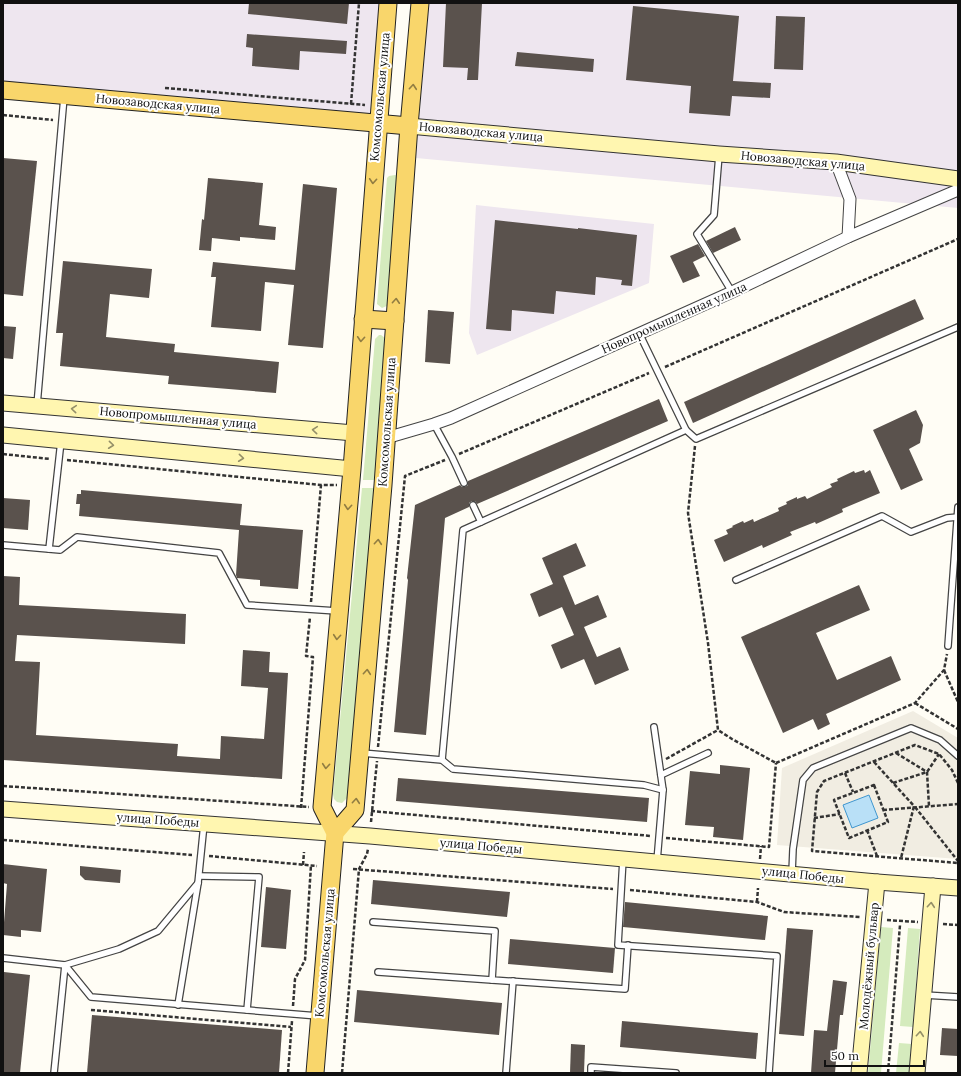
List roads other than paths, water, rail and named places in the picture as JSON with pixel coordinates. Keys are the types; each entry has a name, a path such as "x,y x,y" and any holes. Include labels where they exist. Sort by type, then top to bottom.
{"main road":[{"name":"Комсомольская улица","path":"315,1073 335,833 322,807 352,468 388,3"},
{"name":"Комсомольская улица","path":"335,833 363,810 360,752 420,3"},
{"name":"Новозаводская улица","path":"3,90 719,154 836,162 958,179"},
{"path":"363,319 395,321"},
{"name":"Новопромышленная улица","path":"3,403 354,433"},
{"path":"3,434 352,468"},
{"name":"улица Победы","path":"3,809 335,833 958,888"},
{"name":"Молодёжный бульвар","path":"859,1073 877,882"},
{"path":"917,1073 933,886"}],"street":[{"path":"836,162 850,199 848,237"},
{"name":"Новопромышленная улица","path":"386,438 451,418 732,292 848,237 958,190"}],"lane":[{"path":"37,406 64,95"},
{"path":"719,154 714,215 697,234 732,292"},
{"path":"639,333 686,430 696,439 958,328"},
{"path":"434,424 464,483"},
{"path":"442,760 463,530 686,430"},
{"path":"49,549 62,440"},
{"path":"473,506 481,522"},
{"path":"948,646 958,507"},
{"path":"736,580 882,516 910,532 947,518 958,517"},
{"path":"3,545 60,550 77,537 219,553 247,605 339,611"},
{"path":"654,727 663,790 657,862"},
{"path":"792,874 793,849 803,780 814,768 911,728 940,740 958,756"},
{"path":"360,752 442,760 453,769 644,785 663,790"},
{"path":"661,775 708,753"},
{"path":"178,1005 198,883 204,824"},
{"path":"623,859 618,945 777,956 769,1073"},
{"path":"199,876 259,877 247,1010"},
{"path":"3,958 65,965 119,949 158,931 198,883"},
{"path":"373,922 495,931 492,980"},
{"path":"378,972 625,989 628,945"},
{"path":"65,965 91,997 320,1016"},
{"path":"54,1073 65,965"},
{"path":"506,1073 513,981"},
{"path":"924,995 958,997"},
{"path":"591,1073 591,1067 676,1073"}],"water":[{"path":"869,795 878,818 852,828 843,805"}]}
